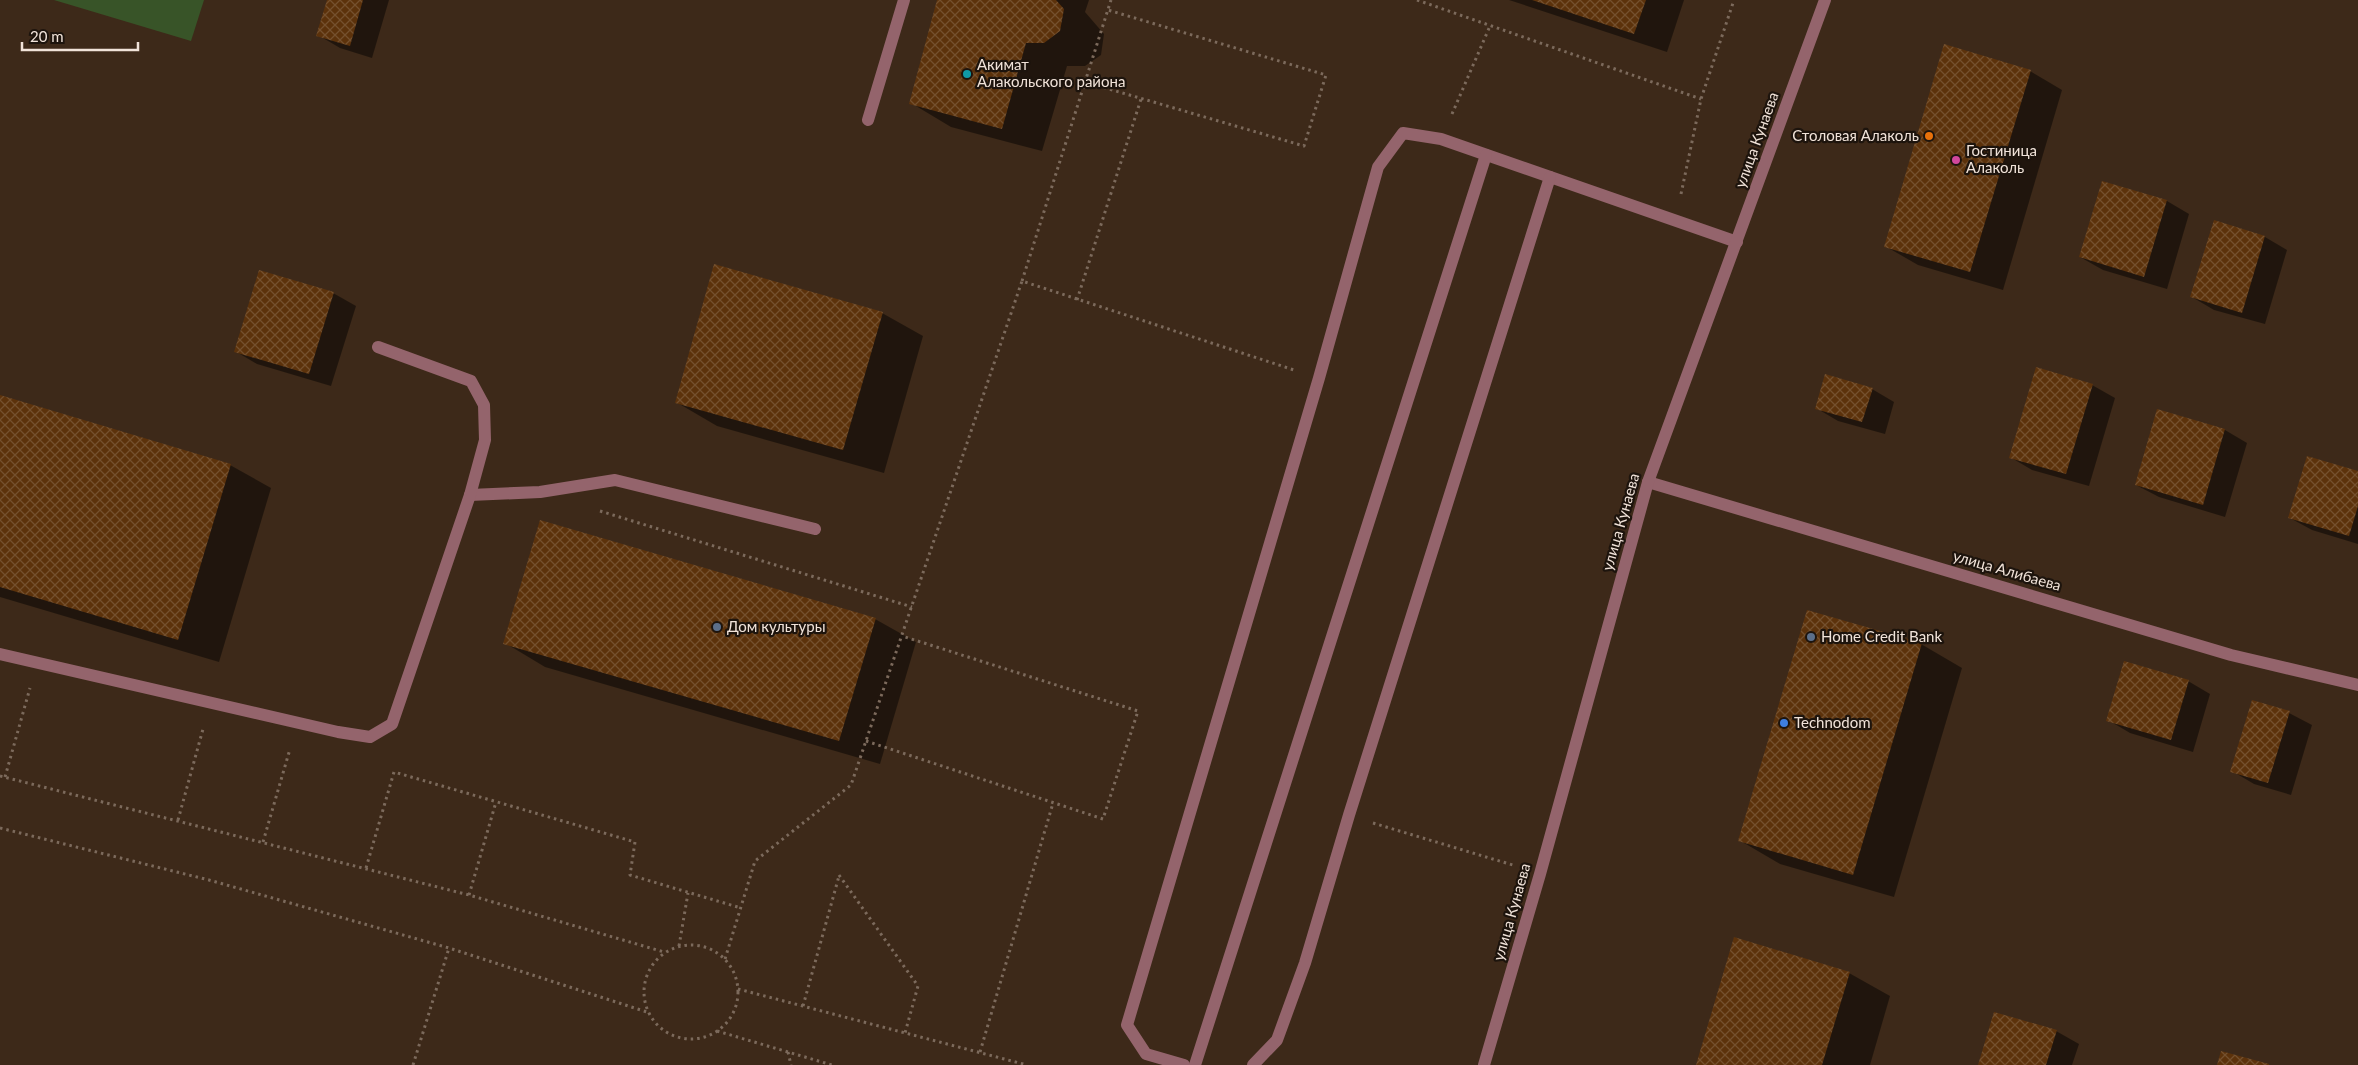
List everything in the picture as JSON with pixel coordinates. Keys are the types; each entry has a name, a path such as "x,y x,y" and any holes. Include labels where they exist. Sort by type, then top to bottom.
{"street":[{"path":"868,120 904,0"},
{"name":"улица Кунаева","path":"1484,1065 1540,874 1648,482 1825,0"},
{"path":"1184,1065 1146,1054 1127,1025 1319,378 1378,167 1403,133 1441,139 1737,242"},
{"path":"1195,1065 1486,155"},
{"path":"1252,1065 1277,1040 1305,963 1349,815 1550,177"},
{"path":"0,654 370,737 392,724 470,495 485,440 484,405 471,382 378,347"},
{"path":"470,495 540,492 615,480 816,529"},
{"name":"улица Алибаева","path":"1648,482 2231,655 2358,686"}],"path":[{"path":"725,959 755,861 851,785 1022,281 1111,0"},
{"path":"1417,0 1701,99"},
{"path":"1675,221 1701,99 1734,0"},
{"path":"1085,82 1304,146 1326,75 1108,10"},
{"path":"1441,139 1490,26"},
{"path":"1077,300 1141,98"},
{"path":"1022,281 1319,378"},
{"path":"597,510 912,607"},
{"path":"866,741 1103,819 1138,711 902,636"},
{"path":"5,776 38,662"},
{"path":"178,820 210,702"},
{"path":"262,842 297,722"},
{"path":"366,868 394,772 636,842 630,875 741,908"},
{"path":"0,776 469,895 664,952"},
{"path":"469,895 496,802"},
{"path":"980,1052 1054,802"},
{"path":"1349,815 1540,874"},
{"path":"0,828 209,880 449,948 647,1012"},
{"path":"803,1006 839,875 918,986 905,1033"},
{"path":"679,946 688,893"},
{"path":"696,945 712,949 725,959 734,972 738,988 736,1005 729,1020 717,1031 702,1038 686,1039 670,1035 657,1025 647,1012 643,996 645,979 652,964 664,952 679,946 696,945"},
{"path":"413,1065 449,948"},
{"path":"738,988 1027,1065"},
{"path":"717,1031 832,1065"},
{"path":"788,1052 791,1065"}],"green space":[{"path":"54,0 204,0 191,41"}],"building":[{"path":"327,0 363,0 350,46 316,36"},
{"name":"Акимат Алакольского района","path":"937,0 1056,0 1064,9 1060,31 1044,43 1026,43 1002,129 909,104"},
{"path":"1532,0 1646,0 1634,34"},
{"path":"1944,44 2031,70 1970,272 1884,247"},
{"path":"2102,181 2167,200 2144,277 2079,257"},
{"path":"2214,220 2265,236 2242,313 2190,297"},
{"path":"714,264 883,312 843,450 675,403"},
{"path":"259,270 334,292 309,374 234,352"},
{"path":"2036,367 2093,384 2066,474 2009,458"},
{"path":"1825,374 1873,388 1862,422 1815,409"},
{"path":"0,395 231,464 178,640 0,587"},
{"path":"2157,409 2225,429 2203,505 2135,485"},
{"path":"2307,456 2358,471 2358,506 2349,536 2288,518"},
{"path":"540,520 876,618 839,741 503,644"},
{"path":"1807,610 1922,643 1853,875 1738,841"},
{"path":"2124,661 2189,680 2171,740 2106,721"},
{"path":"2252,700 2290,711 2268,783 2230,772"},
{"path":"1734,937 1850,972 1822,1065 1696,1065"},
{"path":"1994,1012 2057,1030 2046,1065 1978,1065"},
{"path":"2221,1051 2269,1064 2269,1065 2217,1065"}],"place":[{"name":"Акимат Алакольского района","path":"967,74"},
{"name":"Столовая Алаколь","path":"1929,136"},
{"name":"Гостиница Алаколь","path":"1956,160"},
{"name":"Дом культуры","path":"717,627"},
{"name":"Home Credit Bank","path":"1811,637"},
{"name":"Technodom","path":"1784,723"}]}
